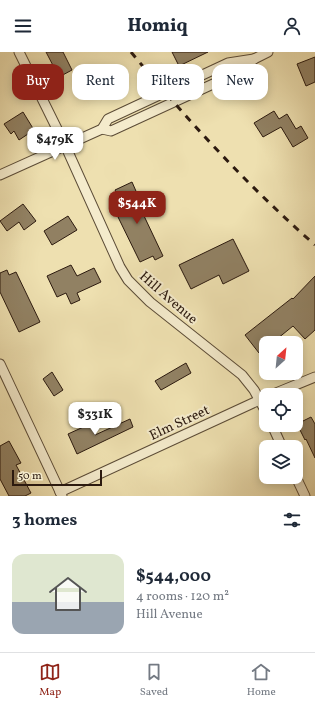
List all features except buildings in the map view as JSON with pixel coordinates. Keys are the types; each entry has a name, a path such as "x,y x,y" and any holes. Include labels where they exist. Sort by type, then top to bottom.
{"street":[{"name":"Hill Avenue","path":"19,52 65,145 120,267 128,280 150,302 242,375 259,393"},
{"path":"0,175 102,129 111,131 166,106 237,73 252,56 268,52"},
{"path":"0,364 61,494"},
{"path":"288,388 315,377"},
{"name":"Elm Street","path":"61,494 259,400"},
{"path":"299,484 305,496"}],"railway":[{"path":"131,52 219,152 242,176 315,245"}]}
